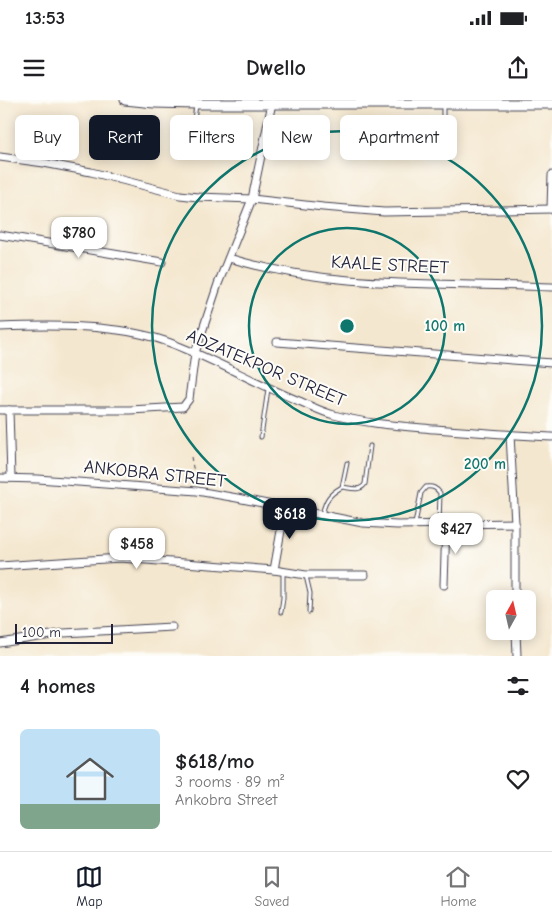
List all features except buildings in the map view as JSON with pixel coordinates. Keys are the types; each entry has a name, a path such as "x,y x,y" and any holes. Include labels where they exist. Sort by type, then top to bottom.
{"street":[{"path":"125,100 196,104 249,102 443,105 539,102 552,104"},
{"path":"0,410 130,410 183,407 189,399 195,353 218,284 252,199 272,103"},
{"path":"0,157 92,172 180,194 384,212 551,209 552,175"},
{"path":"0,235 162,262"},
{"name":"KAALE STREET","path":"229,258 266,269 340,280 552,287"},
{"name":"ADZATEKPOR STREET","path":"0,327 34,326 127,332 164,340 269,389 332,415 357,421 552,437"},
{"path":"277,342 552,363"},
{"path":"9,410 11,478"},
{"path":"510,435 515,523 515,590"},
{"name":"ANKOBRA STREET","path":"0,478 197,491 363,523 415,525 515,523"},
{"path":"274,570 285,508"},
{"path":"443,525 444,585"},
{"path":"0,566 120,558 274,570 306,575 365,575"},
{"path":"0,643 64,633 172,627"},
{"path":"516,640 517,656"}],"lane":[{"path":"194,115 196,104"},
{"path":"442,115 443,105"},
{"path":"261,437 269,389"},
{"path":"322,515 326,501 331,493 342,487 359,489 365,484 370,446"},
{"path":"342,487 347,463"},
{"path":"415,525 421,493 426,487 432,486 440,493 443,525"},
{"path":"281,612 283,571"},
{"path":"306,575 310,593 309,612"}],"path":[{"path":"191,457 197,491"}]}
